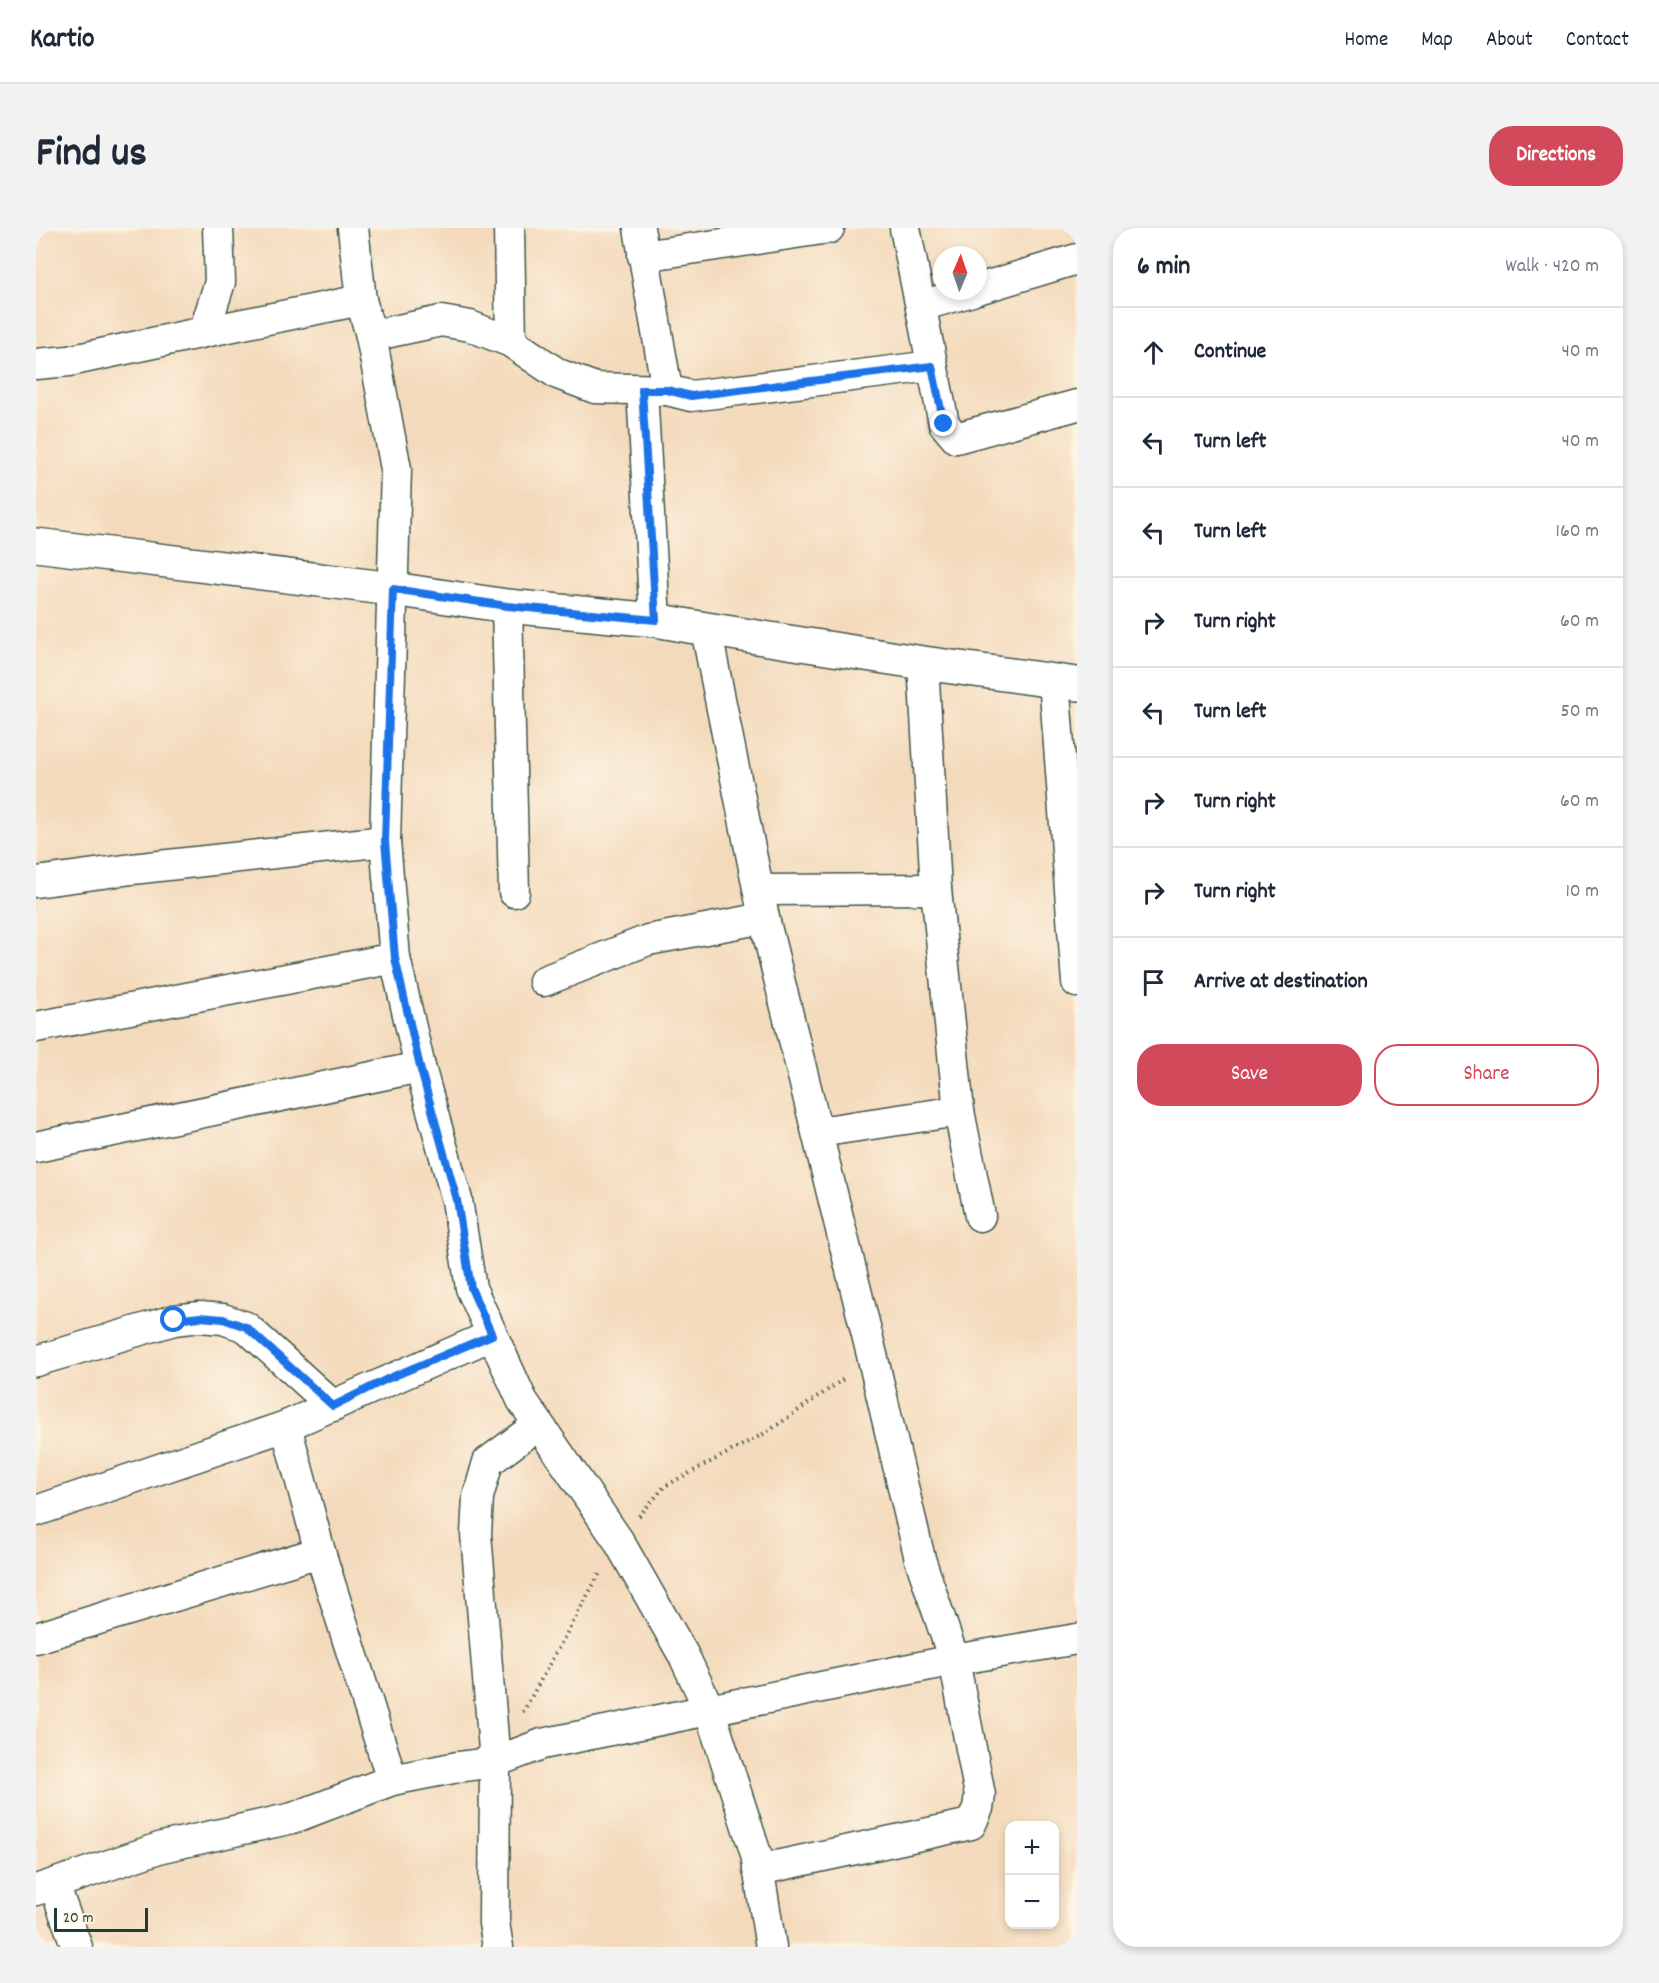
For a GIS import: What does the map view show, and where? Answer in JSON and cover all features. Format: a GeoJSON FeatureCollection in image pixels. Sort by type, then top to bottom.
{"type":"FeatureCollection","features":[{"type":"Feature","properties":{"kind":"street"},"geometry":{"type":"LineString","coordinates":[[204,332],[220,282],[218,228]]}},
{"type":"Feature","properties":{"kind":"street"},"geometry":{"type":"LineString","coordinates":[[353,228],[361,300],[371,336],[396,469],[385,841],[395,958],[420,1067],[457,1200],[471,1288],[522,1400],[618,1540],[684,1656],[709,1708],[756,1854],[771,1947]]}},
{"type":"Feature","properties":{"kind":"street"},"geometry":{"type":"LineString","coordinates":[[509,228],[511,342]]}},
{"type":"Feature","properties":{"kind":"street"},"geometry":{"type":"LineString","coordinates":[[656,620],[655,390],[641,242],[829,228]]}},
{"type":"Feature","properties":{"kind":"street"},"geometry":{"type":"LineString","coordinates":[[905,228],[944,424],[956,438],[1077,405]]}},
{"type":"Feature","properties":{"kind":"street"},"geometry":{"type":"LineString","coordinates":[[987,286],[1077,259]]}},
{"type":"Feature","properties":{"kind":"street"},"geometry":{"type":"LineString","coordinates":[[36,363],[69,361],[361,300]]}},
{"type":"Feature","properties":{"kind":"street"},"geometry":{"type":"LineString","coordinates":[[921,306],[941,300]]}},
{"type":"Feature","properties":{"kind":"street"},"geometry":{"type":"LineString","coordinates":[[371,336],[441,321],[470,326],[511,342],[558,374],[595,388],[655,390],[691,396],[932,366]]}},
{"type":"Feature","properties":{"kind":"street"},"geometry":{"type":"LineString","coordinates":[[36,545],[393,589],[507,606],[656,620],[923,663],[1066,682],[1077,981]]}},
{"type":"Feature","properties":{"kind":"street"},"geometry":{"type":"LineString","coordinates":[[507,606],[514,892]]}},
{"type":"Feature","properties":{"kind":"street"},"geometry":{"type":"LineString","coordinates":[[706,629],[762,904],[920,1559],[954,1660],[980,1795],[978,1808],[971,1824],[759,1870]]}},
{"type":"Feature","properties":{"kind":"street"},"geometry":{"type":"LineString","coordinates":[[923,663],[936,889],[959,1111],[980,1216]]}},
{"type":"Feature","properties":{"kind":"street"},"geometry":{"type":"LineString","coordinates":[[36,882],[385,841]]}},
{"type":"Feature","properties":{"kind":"street"},"geometry":{"type":"LineString","coordinates":[[544,981],[648,940],[762,904],[936,889]]}},
{"type":"Feature","properties":{"kind":"street"},"geometry":{"type":"LineString","coordinates":[[36,1027],[395,958]]}},
{"type":"Feature","properties":{"kind":"street"},"geometry":{"type":"LineString","coordinates":[[36,1147],[420,1067]]}},
{"type":"Feature","properties":{"kind":"street"},"geometry":{"type":"LineString","coordinates":[[818,1132],[959,1111]]}},
{"type":"Feature","properties":{"kind":"street"},"geometry":{"type":"LineString","coordinates":[[36,1361],[174,1320],[200,1317],[223,1319],[246,1327],[333,1406]]}},
{"type":"Feature","properties":{"kind":"street"},"geometry":{"type":"LineString","coordinates":[[36,1511],[286,1426],[387,1379],[492,1335]]}},
{"type":"Feature","properties":{"kind":"street"},"geometry":{"type":"LineString","coordinates":[[498,1947],[494,1923],[495,1762],[476,1534],[478,1497],[488,1462],[538,1425]]}},
{"type":"Feature","properties":{"kind":"street"},"geometry":{"type":"LineString","coordinates":[[286,1426],[320,1552],[392,1780]]}},
{"type":"Feature","properties":{"kind":"street"},"geometry":{"type":"LineString","coordinates":[[36,1638],[320,1552]]}},
{"type":"Feature","properties":{"kind":"street"},"geometry":{"type":"LineString","coordinates":[[77,1947],[45,1887],[162,1847],[293,1818],[392,1780],[495,1762],[542,1744],[709,1708],[954,1660],[1077,1639]]}},
{"type":"Feature","properties":{"kind":"path"},"geometry":{"type":"LineString","coordinates":[[495,1762],[618,1540],[665,1485],[766,1432],[873,1359]]}},
{"type":"Feature","properties":{"kind":"route"},"geometry":{"type":"LineString","coordinates":[[174,1320],[200,1317],[223,1319],[246,1327],[333,1406],[387,1379],[492,1335],[471,1288],[457,1200],[420,1067],[395,958],[385,841],[393,589],[507,606],[656,620],[642,390],[667,390],[691,396],[932,366],[944,424]]}}]}
